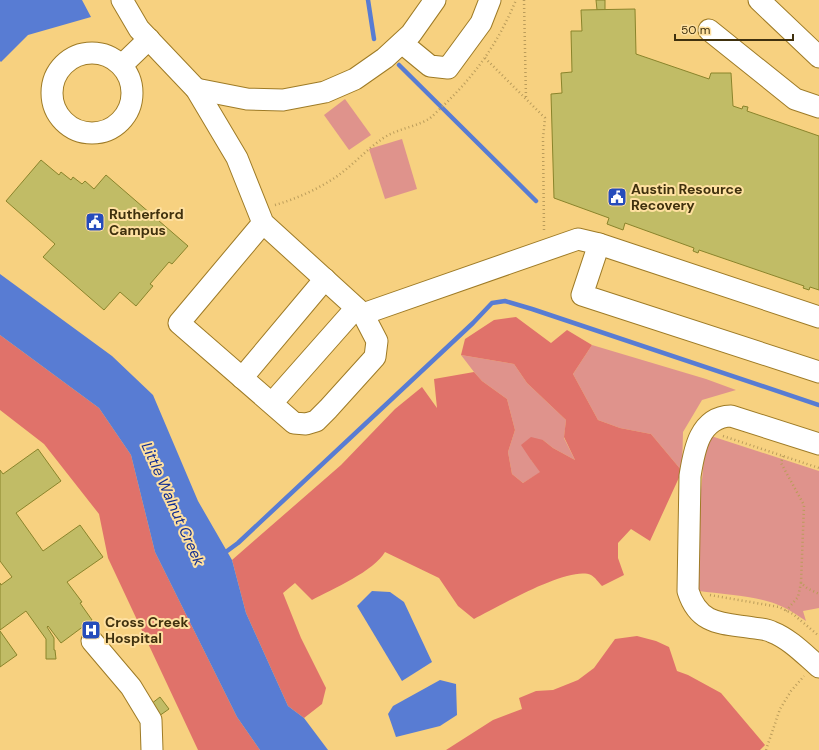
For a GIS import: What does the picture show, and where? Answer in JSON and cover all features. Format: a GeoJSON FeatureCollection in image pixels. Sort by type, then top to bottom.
{"type":"FeatureCollection","features":[{"type":"Feature","properties":{"kind":"lane"},"geometry":{"type":"LineString","coordinates":[[122,0],[139,29],[196,89],[237,158],[266,215],[324,279],[360,311],[377,341],[375,357],[316,421],[306,424],[294,423],[179,323],[266,215]]}},
{"type":"Feature","properties":{"kind":"lane"},"geometry":{"type":"LineString","coordinates":[[196,89],[247,99],[283,100],[325,92],[355,79],[385,58],[412,34],[435,0]]}},
{"type":"Feature","properties":{"kind":"lane"},"geometry":{"type":"LineString","coordinates":[[402,43],[430,66],[448,68],[481,23],[490,0]]}},
{"type":"Feature","properties":{"kind":"lane"},"geometry":{"type":"LineString","coordinates":[[759,0],[819,57]]}},
{"type":"Feature","properties":{"kind":"lane"},"geometry":{"type":"LineString","coordinates":[[709,30],[795,99],[819,107]]}},
{"type":"Feature","properties":{"kind":"lane"},"geometry":{"type":"LineString","coordinates":[[122,65],[149,39]]}},
{"type":"Feature","properties":{"kind":"lane"},"geometry":{"type":"LineString","coordinates":[[272,403],[360,311],[578,239],[599,244],[819,317]]}},
{"type":"Feature","properties":{"kind":"lane"},"geometry":{"type":"LineString","coordinates":[[599,244],[582,295],[819,372]]}},
{"type":"Feature","properties":{"kind":"lane"},"geometry":{"type":"LineString","coordinates":[[242,378],[324,279]]}},
{"type":"Feature","properties":{"kind":"lane"},"geometry":{"type":"LineString","coordinates":[[812,671],[788,641],[771,631],[709,620],[690,600],[688,592],[690,476],[696,450],[704,430],[714,419],[731,416],[819,444]]}},
{"type":"Feature","properties":{"kind":"lane"},"geometry":{"type":"LineString","coordinates":[[92,641],[131,688],[151,720],[152,750]]}},
{"type":"Feature","properties":{"kind":"path"},"geometry":{"type":"LineString","coordinates":[[266,215],[284,203],[336,177],[383,138],[394,132],[428,120],[463,86],[485,58],[505,25],[516,0]]}},
{"type":"Feature","properties":{"kind":"path"},"geometry":{"type":"LineString","coordinates":[[524,0],[526,100]]}},
{"type":"Feature","properties":{"kind":"path"},"geometry":{"type":"LineString","coordinates":[[485,58],[545,118],[543,138],[544,231]]}},
{"type":"Feature","properties":{"kind":"path"},"geometry":{"type":"LineString","coordinates":[[704,430],[819,468]]}},
{"type":"Feature","properties":{"kind":"path"},"geometry":{"type":"LineString","coordinates":[[783,456],[781,463],[804,505],[801,583],[798,597],[786,611]]}},
{"type":"Feature","properties":{"kind":"path"},"geometry":{"type":"LineString","coordinates":[[801,583],[819,594]]}},
{"type":"Feature","properties":{"kind":"path"},"geometry":{"type":"LineString","coordinates":[[688,592],[779,607],[793,614],[819,636]]}},
{"type":"Feature","properties":{"kind":"path"},"geometry":{"type":"LineString","coordinates":[[766,750],[780,709],[791,691],[812,671]]}},
{"type":"Feature","properties":{"kind":"shaded area"},"geometry":{"type":"Polygon","coordinates":[[[345,99],[371,135],[349,150],[324,115],[345,99]]]}},
{"type":"Feature","properties":{"kind":"shaded area"},"geometry":{"type":"Polygon","coordinates":[[[402,139],[417,189],[385,199],[369,149],[402,139]]]}},
{"type":"Feature","properties":{"kind":"shaded area"},"geometry":{"type":"Polygon","coordinates":[[[516,317],[551,343],[567,330],[592,345],[573,374],[598,420],[620,428],[651,434],[682,471],[650,541],[631,529],[618,543],[618,558],[624,575],[602,586],[591,575],[581,574],[567,576],[532,589],[474,619],[458,606],[439,578],[385,552],[380,559],[363,573],[312,600],[295,583],[283,593],[301,638],[326,688],[322,704],[304,718],[288,706],[246,613],[232,560],[341,465],[395,409],[422,387],[437,408],[434,379],[474,372],[482,381],[507,399],[515,430],[508,452],[512,474],[523,483],[540,472],[521,445],[531,437],[543,440],[553,448],[575,460],[564,437],[566,420],[527,383],[514,364],[461,355],[465,339],[494,320],[516,317]]]}},
{"type":"Feature","properties":{"kind":"shaded area"},"geometry":{"type":"Polygon","coordinates":[[[0,335],[99,408],[131,455],[155,552],[237,717],[260,750],[198,750],[108,558],[99,514],[44,444],[0,410],[0,335]]]}},
{"type":"Feature","properties":{"kind":"shaded area"},"geometry":{"type":"Polygon","coordinates":[[[592,345],[706,379],[736,390],[702,400],[683,432],[682,471],[651,434],[620,428],[598,420],[573,374],[592,345]]]}},
{"type":"Feature","properties":{"kind":"shaded area"},"geometry":{"type":"Polygon","coordinates":[[[461,355],[514,364],[527,383],[566,420],[564,438],[575,460],[553,448],[543,440],[531,460],[541,472],[523,483],[512,474],[508,452],[515,430],[507,399],[482,381],[461,355]]]}},
{"type":"Feature","properties":{"kind":"shaded area"},"geometry":{"type":"Polygon","coordinates":[[[711,436],[819,471],[819,608],[803,611],[806,621],[792,612],[768,601],[699,591],[697,586],[701,490],[704,458],[711,436]]]}},
{"type":"Feature","properties":{"kind":"shaded area"},"geometry":{"type":"Polygon","coordinates":[[[637,636],[656,641],[669,647],[677,671],[688,675],[721,693],[765,745],[760,750],[446,750],[493,720],[522,709],[519,698],[536,691],[553,690],[578,680],[594,668],[615,639],[637,636]]]}},
{"type":"Feature","properties":{"kind":"water"},"geometry":{"type":"Polygon","coordinates":[[[0,0],[82,0],[91,17],[28,35],[1,62],[0,0]]]}},
{"type":"Feature","properties":{"kind":"water","name":"Little Walnut Creek"},"geometry":{"type":"Polygon","coordinates":[[[0,274],[112,356],[153,395],[198,501],[232,560],[246,613],[288,706],[304,718],[328,750],[260,750],[237,717],[155,552],[131,455],[99,408],[0,335],[0,274]]]}},
{"type":"Feature","properties":{"kind":"water"},"geometry":{"type":"Polygon","coordinates":[[[372,591],[390,592],[404,602],[432,662],[402,681],[357,606],[372,591]]]}},
{"type":"Feature","properties":{"kind":"water"},"geometry":{"type":"Polygon","coordinates":[[[440,680],[456,684],[457,715],[440,726],[396,737],[388,714],[393,706],[440,680]]]}},
{"type":"Feature","properties":{"kind":"building"},"geometry":{"type":"Polygon","coordinates":[[[596,0],[605,0],[605,10],[597,10],[596,0]]]}},
{"type":"Feature","properties":{"kind":"building"},"geometry":{"type":"Polygon","coordinates":[[[635,9],[636,54],[709,79],[711,73],[731,73],[733,106],[742,109],[743,106],[748,107],[747,111],[819,136],[819,290],[810,287],[809,290],[803,288],[804,286],[699,250],[698,253],[693,251],[694,248],[625,223],[623,230],[607,224],[609,218],[554,198],[551,94],[562,93],[561,73],[572,72],[571,31],[582,31],[581,10],[635,9]]]}},
{"type":"Feature","properties":{"kind":"building","name":"Rutherford Campus"},"geometry":{"type":"Polygon","coordinates":[[[41,160],[59,175],[61,172],[71,180],[73,177],[82,184],[85,181],[94,189],[106,175],[188,246],[172,264],[169,262],[150,284],[153,286],[136,306],[120,292],[104,310],[43,257],[55,244],[6,201],[41,160]]]}},
{"type":"Feature","properties":{"kind":"building"},"geometry":{"type":"Polygon","coordinates":[[[38,449],[61,481],[16,513],[43,551],[80,525],[103,557],[67,582],[82,602],[80,603],[92,620],[61,643],[48,626],[47,627],[54,638],[56,659],[46,659],[46,639],[26,611],[0,630],[0,583],[1,585],[12,577],[0,561],[0,470],[3,474],[38,449]]]}},
{"type":"Feature","properties":{"kind":"building"},"geometry":{"type":"Polygon","coordinates":[[[0,631],[17,655],[0,667],[0,631]]]}},
{"type":"Feature","properties":{"kind":"building"},"geometry":{"type":"Polygon","coordinates":[[[160,697],[169,709],[159,716],[151,704],[160,697]]]}},
{"type":"Feature","properties":{"kind":"waterway"},"geometry":{"type":"LineString","coordinates":[[368,0],[374,39]]}},
{"type":"Feature","properties":{"kind":"waterway"},"geometry":{"type":"LineString","coordinates":[[399,65],[536,201]]}},
{"type":"Feature","properties":{"kind":"waterway"},"geometry":{"type":"LineString","coordinates":[[223,554],[238,543],[473,323],[492,303],[505,301],[532,309],[819,405]]}},
{"type":"Feature","properties":{"kind":"place","name":"Austin Resource Recovery"},"geometry":{"type":"Point","coordinates":[617,197]}},
{"type":"Feature","properties":{"kind":"place","name":"Rutherford Campus"},"geometry":{"type":"Point","coordinates":[95,222]}},
{"type":"Feature","properties":{"kind":"place","name":"Cross Creek Hospital"},"geometry":{"type":"Point","coordinates":[91,630]}}]}
